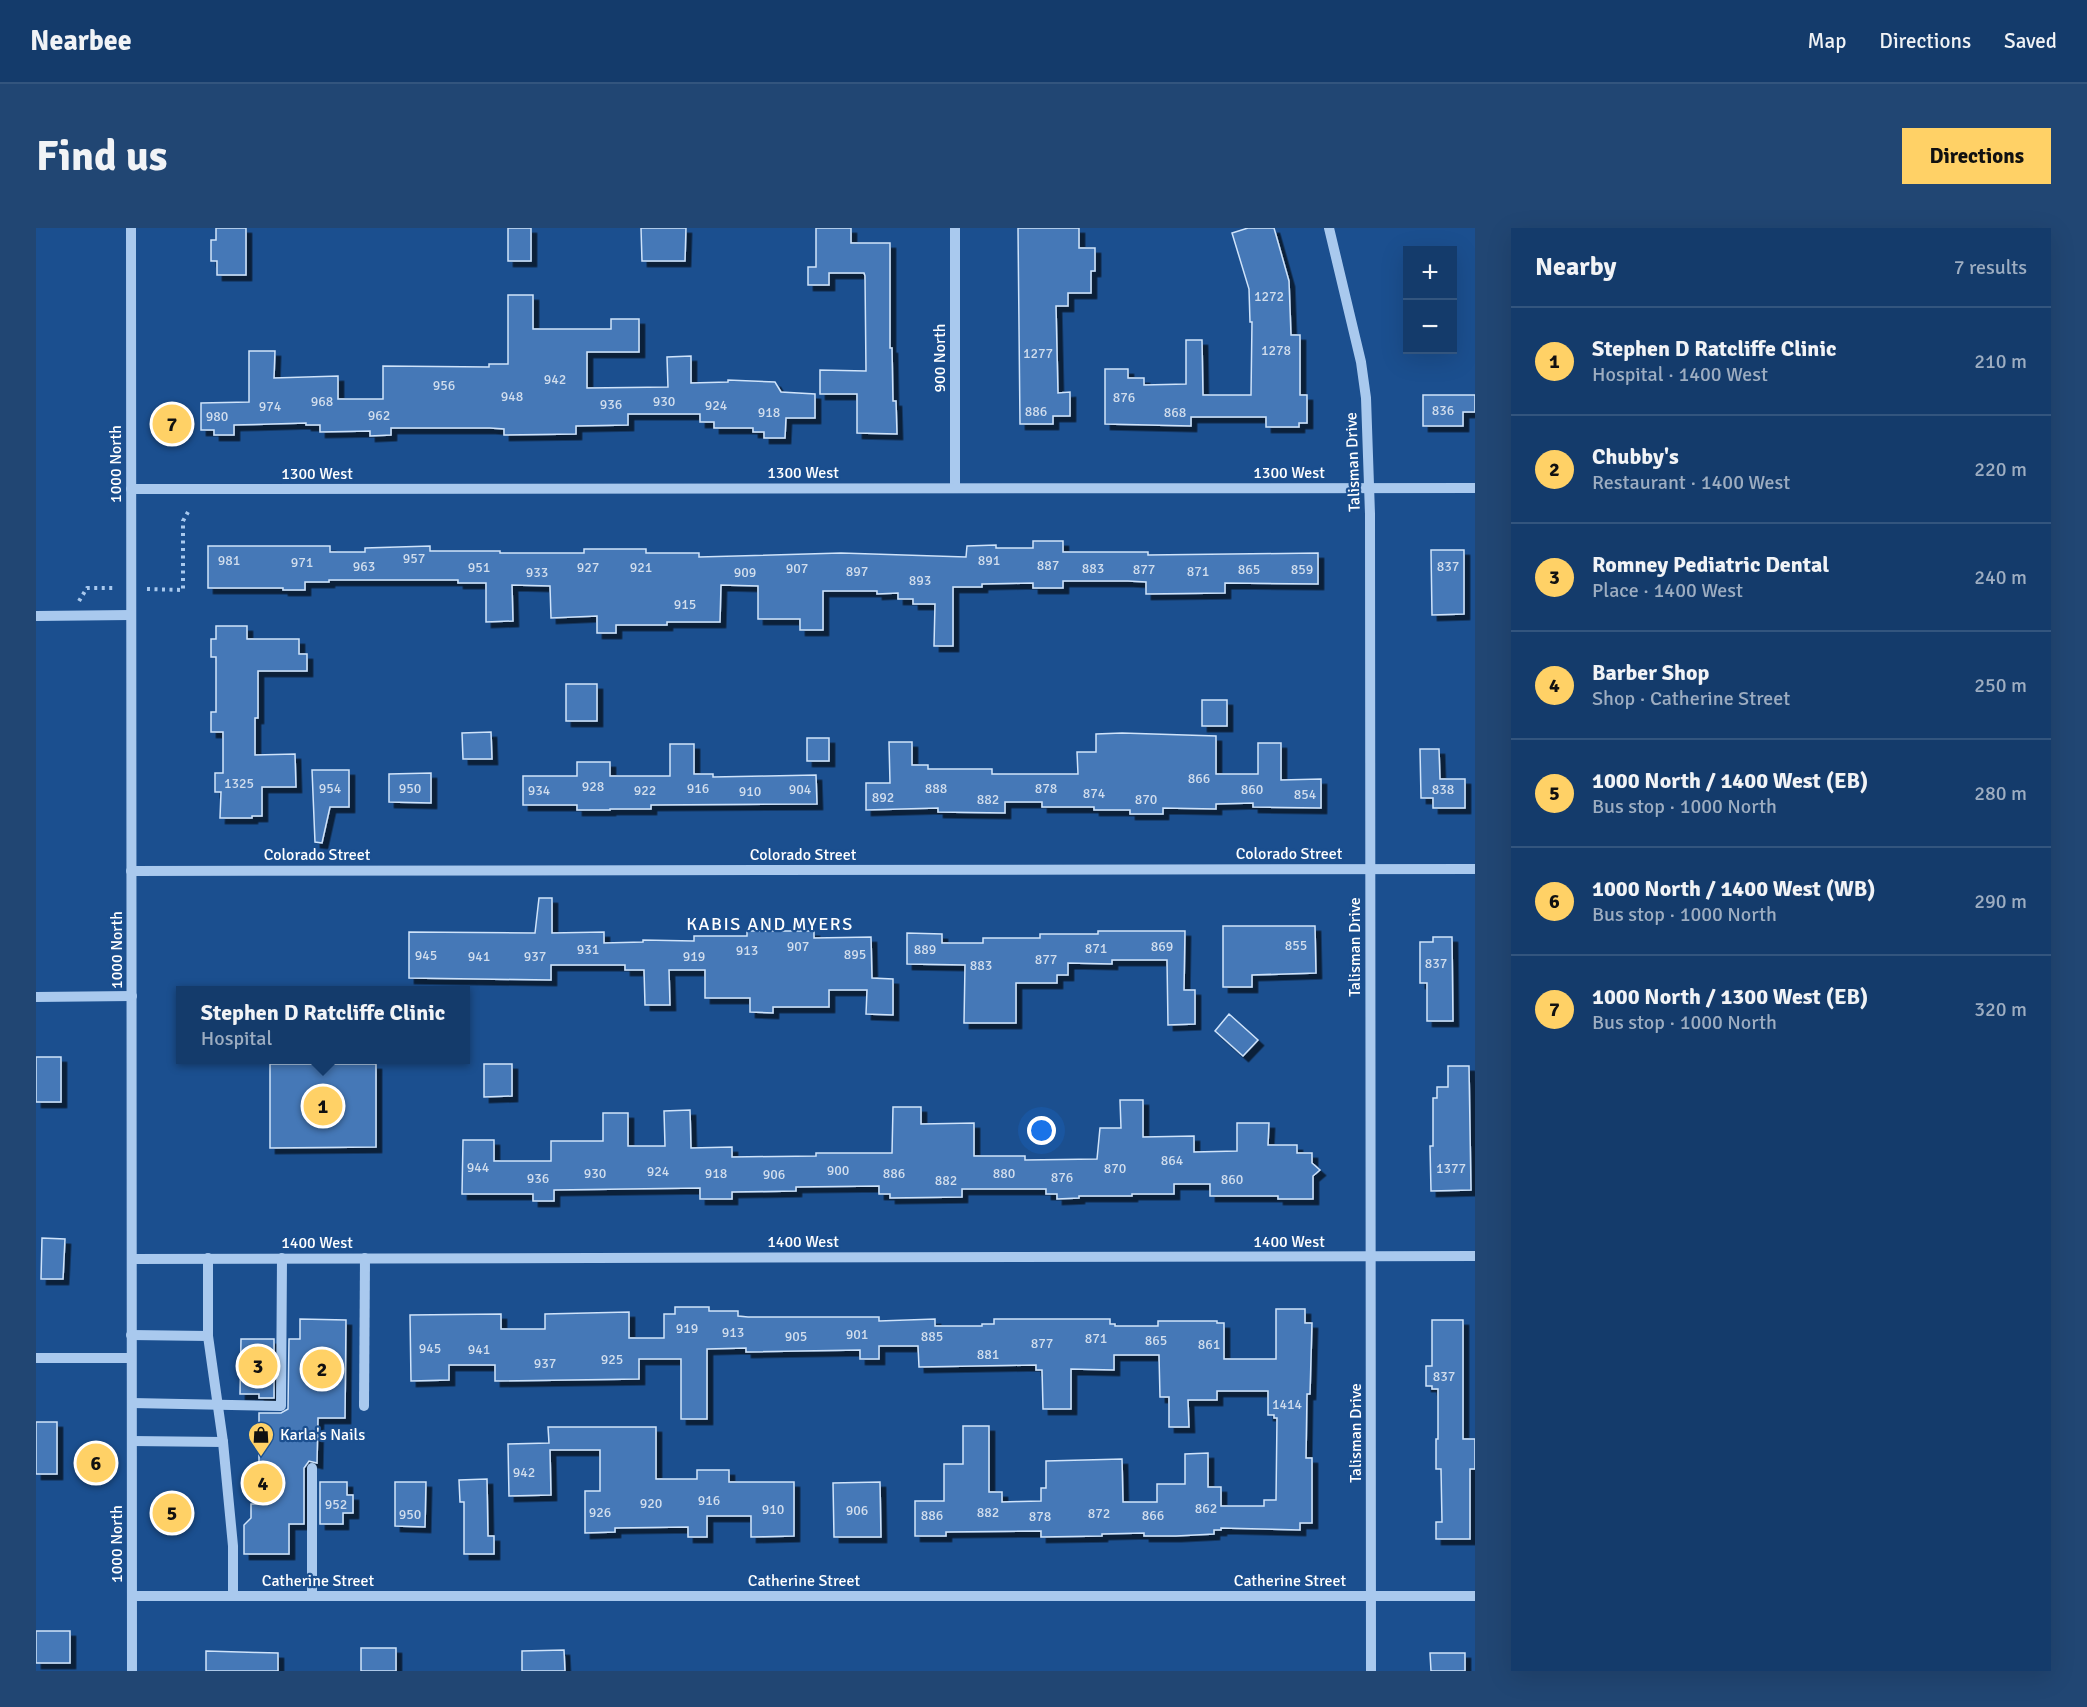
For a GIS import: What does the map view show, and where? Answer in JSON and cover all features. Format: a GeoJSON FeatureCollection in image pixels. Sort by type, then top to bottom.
{"type":"FeatureCollection","features":[{"type":"Feature","properties":{"kind":"street","name":"1000 North"},"geometry":{"type":"LineString","coordinates":[[131,228],[132,1671]]}},
{"type":"Feature","properties":{"kind":"street","name":"900 North"},"geometry":{"type":"LineString","coordinates":[[955,228],[955,488]]}},
{"type":"Feature","properties":{"kind":"street","name":"Talisman Drive"},"geometry":{"type":"LineString","coordinates":[[1329,228],[1361,362],[1366,398],[1370,514],[1371,1671]]}},
{"type":"Feature","properties":{"kind":"street","name":"1300 West"},"geometry":{"type":"LineString","coordinates":[[131,489],[1475,488]]}},
{"type":"Feature","properties":{"kind":"street"},"geometry":{"type":"LineString","coordinates":[[36,616],[131,615]]}},
{"type":"Feature","properties":{"kind":"street","name":"Colorado Street"},"geometry":{"type":"LineString","coordinates":[[131,871],[1475,869]]}},
{"type":"Feature","properties":{"kind":"street"},"geometry":{"type":"LineString","coordinates":[[36,997],[132,996]]}},
{"type":"Feature","properties":{"kind":"street","name":"1400 West"},"geometry":{"type":"LineString","coordinates":[[132,1258],[1475,1256]]}},
{"type":"Feature","properties":{"kind":"street"},"geometry":{"type":"LineString","coordinates":[[208,1258],[208,1336],[223,1442],[233,1546],[232,1596]]}},
{"type":"Feature","properties":{"kind":"street"},"geometry":{"type":"LineString","coordinates":[[132,1403],[281,1406],[282,1258]]}},
{"type":"Feature","properties":{"kind":"street"},"geometry":{"type":"LineString","coordinates":[[364,1406],[365,1258]]}},
{"type":"Feature","properties":{"kind":"street"},"geometry":{"type":"LineString","coordinates":[[131,1335],[208,1336]]}},
{"type":"Feature","properties":{"kind":"street"},"geometry":{"type":"LineString","coordinates":[[36,1358],[131,1358]]}},
{"type":"Feature","properties":{"kind":"street"},"geometry":{"type":"LineString","coordinates":[[132,1442],[223,1442]]}},
{"type":"Feature","properties":{"kind":"street"},"geometry":{"type":"LineString","coordinates":[[312,1468],[312,1596]]}},
{"type":"Feature","properties":{"kind":"street","name":"Catherine Street"},"geometry":{"type":"LineString","coordinates":[[132,1596],[1475,1596]]}},
{"type":"Feature","properties":{"kind":"path"},"geometry":{"type":"LineString","coordinates":[[139,589],[183,590],[183,521],[188,512]]}},
{"type":"Feature","properties":{"kind":"path"},"geometry":{"type":"LineString","coordinates":[[87,588],[104,588]]}},
{"type":"Feature","properties":{"kind":"building"},"geometry":{"type":"Polygon","coordinates":[[[216,228],[246,228],[246,275],[217,275],[217,261],[211,261],[211,240],[216,240],[216,228]]]}},
{"type":"Feature","properties":{"kind":"building"},"geometry":{"type":"Polygon","coordinates":[[[508,228],[531,228],[531,261],[508,261],[508,228]]]}},
{"type":"Feature","properties":{"kind":"building"},"geometry":{"type":"Polygon","coordinates":[[[641,228],[686,228],[685,261],[642,261],[641,228]]]}},
{"type":"Feature","properties":{"kind":"building"},"geometry":{"type":"Polygon","coordinates":[[[816,228],[851,228],[851,243],[890,243],[890,348],[892,348],[893,401],[896,401],[897,434],[857,433],[857,394],[820,394],[820,370],[866,371],[865,276],[864,273],[829,273],[829,285],[808,285],[808,267],[816,267],[816,228]]]}},
{"type":"Feature","properties":{"kind":"building"},"geometry":{"type":"Polygon","coordinates":[[[1018,228],[1079,228],[1079,248],[1095,248],[1095,271],[1091,271],[1091,293],[1068,293],[1068,306],[1056,306],[1058,393],[1070,392],[1070,416],[1053,416],[1053,424],[1020,424],[1018,228]]]}},
{"type":"Feature","properties":{"kind":"building"},"geometry":{"type":"Polygon","coordinates":[[[1248,228],[1274,228],[1289,281],[1291,335],[1300,335],[1300,395],[1307,395],[1307,423],[1299,423],[1299,427],[1266,427],[1266,417],[1191,417],[1191,426],[1105,424],[1105,369],[1128,369],[1128,378],[1144,378],[1144,385],[1186,384],[1186,340],[1202,340],[1203,395],[1251,395],[1252,322],[1250,322],[1249,289],[1232,233],[1248,228]]]}},
{"type":"Feature","properties":{"kind":"building"},"geometry":{"type":"Polygon","coordinates":[[[508,295],[533,295],[533,329],[611,329],[611,319],[639,319],[639,352],[587,352],[587,388],[668,387],[667,357],[691,356],[691,383],[728,382],[728,380],[775,382],[781,392],[815,394],[815,418],[786,418],[785,438],[764,438],[764,432],[753,432],[753,428],[714,428],[714,422],[700,422],[700,414],[628,414],[628,425],[576,426],[576,434],[504,435],[504,429],[490,428],[391,428],[391,435],[370,436],[370,431],[320,432],[320,425],[306,425],[306,423],[234,425],[234,435],[214,435],[214,430],[201,430],[201,403],[249,402],[249,351],[275,351],[274,378],[338,376],[338,399],[383,399],[383,366],[489,367],[489,364],[508,364],[508,295]]]}},
{"type":"Feature","properties":{"kind":"building"},"geometry":{"type":"Polygon","coordinates":[[[1423,395],[1475,395],[1475,412],[1463,412],[1463,426],[1423,426],[1423,395]]]}},
{"type":"Feature","properties":{"kind":"building"},"geometry":{"type":"Polygon","coordinates":[[[1033,541],[1063,541],[1063,552],[1148,552],[1148,555],[1318,553],[1318,584],[1225,583],[1225,593],[1146,594],[1146,582],[1128,581],[1063,581],[1063,588],[1033,588],[1033,583],[953,587],[953,646],[934,646],[935,604],[913,604],[913,599],[898,599],[898,593],[877,594],[877,591],[823,591],[823,630],[800,630],[800,619],[758,619],[758,586],[721,585],[720,622],[616,625],[616,633],[597,633],[597,616],[551,618],[550,586],[512,585],[513,621],[486,622],[486,583],[458,583],[458,580],[329,580],[329,582],[305,582],[305,590],[208,588],[208,546],[330,546],[330,552],[365,552],[365,548],[430,546],[430,551],[500,551],[500,553],[584,553],[584,549],[646,549],[646,553],[699,553],[699,557],[841,553],[966,557],[967,546],[996,545],[996,548],[1033,548],[1033,541]]]}},
{"type":"Feature","properties":{"kind":"building"},"geometry":{"type":"Polygon","coordinates":[[[1431,550],[1464,550],[1464,614],[1432,615],[1431,550]]]}},
{"type":"Feature","properties":{"kind":"building"},"geometry":{"type":"Polygon","coordinates":[[[216,626],[247,626],[247,639],[299,639],[299,654],[307,654],[307,671],[258,671],[255,755],[295,754],[296,787],[262,787],[262,816],[220,818],[221,792],[215,792],[215,773],[223,773],[223,732],[211,732],[211,712],[216,712],[216,657],[211,657],[211,639],[216,639],[216,626]]]}},
{"type":"Feature","properties":{"kind":"building"},"geometry":{"type":"Polygon","coordinates":[[[566,684],[597,684],[597,721],[566,721],[566,684]]]}},
{"type":"Feature","properties":{"kind":"building"},"geometry":{"type":"Polygon","coordinates":[[[1202,700],[1227,700],[1227,726],[1202,726],[1202,700]]]}},
{"type":"Feature","properties":{"kind":"building"},"geometry":{"type":"Polygon","coordinates":[[[491,732],[492,759],[463,759],[462,733],[491,732]]]}},
{"type":"Feature","properties":{"kind":"building"},"geometry":{"type":"Polygon","coordinates":[[[1096,734],[1216,736],[1216,774],[1258,774],[1258,743],[1281,743],[1281,780],[1321,779],[1321,808],[1253,807],[1253,803],[1216,804],[1216,809],[1163,808],[1163,814],[1130,814],[1130,810],[1042,807],[1042,802],[1005,802],[1005,813],[938,812],[938,808],[866,810],[866,783],[890,783],[889,742],[912,742],[912,765],[928,765],[928,769],[992,769],[992,774],[1078,774],[1077,752],[1096,752],[1096,734]]]}},
{"type":"Feature","properties":{"kind":"building"},"geometry":{"type":"Polygon","coordinates":[[[807,738],[829,738],[829,761],[807,761],[807,738]]]}},
{"type":"Feature","properties":{"kind":"building"},"geometry":{"type":"Polygon","coordinates":[[[670,744],[694,744],[694,774],[713,774],[713,777],[816,775],[817,804],[651,805],[651,809],[610,810],[577,810],[577,805],[523,805],[523,776],[577,776],[577,762],[610,762],[610,776],[670,776],[670,744]]]}},
{"type":"Feature","properties":{"kind":"building"},"geometry":{"type":"Polygon","coordinates":[[[1420,749],[1439,749],[1440,779],[1465,779],[1465,808],[1433,808],[1433,798],[1421,798],[1420,749]]]}},
{"type":"Feature","properties":{"kind":"building"},"geometry":{"type":"Polygon","coordinates":[[[312,770],[349,770],[349,807],[330,807],[322,843],[315,842],[312,770]]]}},
{"type":"Feature","properties":{"kind":"building"},"geometry":{"type":"Polygon","coordinates":[[[431,773],[431,803],[389,802],[389,774],[431,773]]]}},
{"type":"Feature","properties":{"kind":"building"},"geometry":{"type":"Polygon","coordinates":[[[539,898],[552,898],[552,933],[604,932],[604,943],[643,942],[643,940],[694,941],[694,936],[747,936],[747,931],[814,931],[814,938],[871,937],[872,978],[893,979],[893,1015],[866,1014],[867,990],[829,990],[829,1007],[773,1007],[773,1013],[750,1012],[750,998],[705,998],[705,970],[669,970],[670,1005],[645,1005],[644,970],[625,970],[625,965],[551,965],[551,980],[409,978],[409,932],[535,933],[539,898]]]}},
{"type":"Feature","properties":{"kind":"building"},"geometry":{"type":"Polygon","coordinates":[[[1223,926],[1315,926],[1316,973],[1252,975],[1252,987],[1223,987],[1223,926]]]}},
{"type":"Feature","properties":{"kind":"building"},"geometry":{"type":"Polygon","coordinates":[[[1098,931],[1185,931],[1184,990],[1195,990],[1195,1024],[1168,1025],[1167,960],[1112,960],[1112,964],[1068,963],[1068,975],[1057,975],[1057,983],[1016,983],[1016,1023],[964,1023],[965,965],[907,964],[907,933],[942,934],[942,943],[983,943],[983,938],[1040,938],[1040,934],[1098,934],[1098,931]]]}},
{"type":"Feature","properties":{"kind":"building"},"geometry":{"type":"Polygon","coordinates":[[[1433,937],[1452,937],[1453,1021],[1427,1021],[1427,983],[1420,983],[1420,942],[1433,942],[1433,937]]]}},
{"type":"Feature","properties":{"kind":"building"},"geometry":{"type":"Polygon","coordinates":[[[1229,1014],[1258,1040],[1243,1056],[1215,1031],[1229,1014]]]}},
{"type":"Feature","properties":{"kind":"building"},"geometry":{"type":"Polygon","coordinates":[[[36,1057],[61,1057],[61,1102],[36,1102],[36,1057]]]}},
{"type":"Feature","properties":{"kind":"building"},"geometry":{"type":"Polygon","coordinates":[[[270,1064],[376,1064],[376,1147],[270,1148],[270,1064]]]}},
{"type":"Feature","properties":{"kind":"building"},"geometry":{"type":"Polygon","coordinates":[[[484,1064],[512,1064],[512,1096],[484,1097],[484,1064]]]}},
{"type":"Feature","properties":{"kind":"building"},"geometry":{"type":"Polygon","coordinates":[[[1448,1066],[1469,1066],[1471,1190],[1431,1191],[1430,1146],[1433,1146],[1433,1098],[1437,1098],[1437,1087],[1448,1087],[1448,1066]]]}},
{"type":"Feature","properties":{"kind":"building"},"geometry":{"type":"Polygon","coordinates":[[[1120,1100],[1143,1100],[1143,1137],[1194,1136],[1194,1152],[1237,1151],[1237,1123],[1269,1123],[1268,1145],[1297,1145],[1297,1153],[1312,1153],[1312,1163],[1320,1170],[1313,1176],[1313,1199],[1278,1199],[1278,1196],[1210,1196],[1210,1184],[1174,1184],[1174,1194],[1079,1196],[1079,1198],[1057,1199],[1057,1194],[1046,1194],[1046,1189],[962,1189],[962,1197],[890,1198],[890,1194],[879,1194],[879,1186],[796,1187],[796,1191],[732,1192],[732,1199],[700,1199],[700,1188],[554,1190],[554,1201],[533,1201],[533,1194],[462,1194],[463,1140],[494,1140],[494,1161],[551,1161],[551,1141],[603,1141],[603,1113],[628,1113],[628,1146],[665,1146],[664,1111],[690,1110],[691,1148],[732,1147],[732,1157],[816,1156],[816,1153],[892,1153],[893,1107],[921,1107],[921,1124],[974,1123],[974,1156],[1025,1156],[1025,1160],[1097,1159],[1100,1128],[1121,1128],[1120,1100]]]}},
{"type":"Feature","properties":{"kind":"building"},"geometry":{"type":"Polygon","coordinates":[[[42,1238],[65,1239],[63,1279],[41,1279],[42,1238]]]}},
{"type":"Feature","properties":{"kind":"building"},"geometry":{"type":"Polygon","coordinates":[[[675,1307],[709,1307],[709,1311],[738,1311],[738,1316],[748,1317],[879,1317],[879,1321],[935,1319],[935,1326],[982,1326],[982,1324],[994,1324],[994,1319],[1110,1319],[1110,1324],[1115,1324],[1115,1326],[1158,1326],[1158,1321],[1217,1321],[1217,1323],[1224,1323],[1224,1359],[1276,1359],[1276,1309],[1305,1309],[1305,1323],[1312,1323],[1310,1394],[1307,1394],[1306,1458],[1312,1458],[1312,1523],[1300,1523],[1300,1530],[1221,1528],[1221,1530],[1214,1530],[1214,1534],[1176,1536],[1144,1536],[1144,1533],[1041,1537],[1041,1531],[946,1532],[946,1536],[915,1536],[915,1501],[944,1501],[944,1464],[963,1464],[963,1426],[989,1426],[989,1492],[1002,1492],[1002,1502],[1041,1501],[1041,1488],[1046,1488],[1046,1461],[1122,1459],[1123,1502],[1157,1502],[1157,1484],[1185,1484],[1185,1454],[1208,1453],[1208,1487],[1221,1487],[1221,1506],[1264,1506],[1264,1500],[1276,1500],[1277,1418],[1274,1418],[1274,1415],[1268,1415],[1268,1391],[1217,1391],[1217,1400],[1188,1400],[1189,1427],[1169,1427],[1169,1397],[1160,1397],[1159,1355],[1114,1355],[1114,1370],[1071,1369],[1071,1409],[1043,1409],[1042,1370],[1036,1370],[1036,1365],[919,1367],[918,1346],[879,1346],[879,1359],[860,1359],[860,1350],[746,1352],[746,1348],[707,1349],[707,1419],[681,1419],[681,1359],[639,1359],[639,1379],[495,1381],[495,1365],[449,1365],[449,1380],[411,1381],[410,1315],[501,1314],[501,1329],[545,1329],[545,1314],[629,1312],[629,1338],[664,1338],[664,1314],[675,1314],[675,1307]]]}},
{"type":"Feature","properties":{"kind":"building"},"geometry":{"type":"Polygon","coordinates":[[[300,1319],[346,1320],[345,1418],[318,1418],[317,1463],[309,1461],[304,1468],[304,1524],[289,1524],[289,1554],[244,1554],[244,1525],[251,1518],[251,1504],[259,1504],[259,1413],[281,1413],[288,1409],[289,1339],[300,1339],[300,1319]]]}},
{"type":"Feature","properties":{"kind":"building"},"geometry":{"type":"Polygon","coordinates":[[[1432,1320],[1463,1320],[1463,1439],[1475,1439],[1475,1469],[1470,1469],[1470,1539],[1436,1539],[1436,1522],[1442,1522],[1441,1469],[1436,1469],[1438,1389],[1426,1386],[1426,1366],[1432,1366],[1432,1320]]]}},
{"type":"Feature","properties":{"kind":"building"},"geometry":{"type":"Polygon","coordinates":[[[241,1339],[274,1339],[274,1398],[259,1398],[259,1394],[240,1394],[241,1339]]]}},
{"type":"Feature","properties":{"kind":"building"},"geometry":{"type":"Polygon","coordinates":[[[36,1422],[57,1422],[57,1474],[36,1474],[36,1422]]]}},
{"type":"Feature","properties":{"kind":"building"},"geometry":{"type":"Polygon","coordinates":[[[548,1427],[656,1427],[656,1479],[697,1479],[697,1470],[729,1470],[729,1482],[794,1482],[794,1536],[751,1537],[751,1516],[707,1516],[707,1537],[688,1537],[688,1527],[615,1528],[615,1532],[585,1533],[585,1491],[600,1491],[600,1450],[550,1450],[551,1495],[509,1496],[508,1444],[549,1443],[548,1427]]]}},
{"type":"Feature","properties":{"kind":"building"},"geometry":{"type":"Polygon","coordinates":[[[487,1479],[488,1536],[494,1536],[494,1554],[464,1554],[464,1502],[460,1502],[459,1480],[487,1479]]]}},
{"type":"Feature","properties":{"kind":"building"},"geometry":{"type":"Polygon","coordinates":[[[320,1482],[347,1482],[347,1495],[353,1495],[353,1513],[343,1513],[343,1524],[320,1524],[320,1482]]]}},
{"type":"Feature","properties":{"kind":"building"},"geometry":{"type":"Polygon","coordinates":[[[395,1482],[426,1482],[425,1527],[395,1526],[395,1482]]]}},
{"type":"Feature","properties":{"kind":"building"},"geometry":{"type":"Polygon","coordinates":[[[880,1482],[881,1537],[834,1537],[833,1483],[880,1482]]]}},
{"type":"Feature","properties":{"kind":"building"},"geometry":{"type":"Polygon","coordinates":[[[36,1631],[70,1631],[70,1663],[36,1663],[36,1631]]]}},
{"type":"Feature","properties":{"kind":"building"},"geometry":{"type":"Polygon","coordinates":[[[361,1648],[396,1648],[396,1671],[361,1671],[361,1648]]]}},
{"type":"Feature","properties":{"kind":"building"},"geometry":{"type":"Polygon","coordinates":[[[564,1650],[565,1671],[522,1671],[522,1651],[564,1650]]]}},
{"type":"Feature","properties":{"kind":"building"},"geometry":{"type":"Polygon","coordinates":[[[206,1651],[278,1653],[278,1671],[206,1671],[206,1651]]]}},
{"type":"Feature","properties":{"kind":"building"},"geometry":{"type":"Polygon","coordinates":[[[1430,1653],[1465,1653],[1465,1671],[1431,1671],[1430,1653]]]}},
{"type":"Feature","properties":{"kind":"place","name":"1000 North / 1300 West (EB)"},"geometry":{"type":"Point","coordinates":[172,424]}},
{"type":"Feature","properties":{"kind":"place","name":"Stephen D Ratcliffe Clinic"},"geometry":{"type":"Point","coordinates":[323,1106]}},
{"type":"Feature","properties":{"kind":"place","name":"Romney Pediatric Dental"},"geometry":{"type":"Point","coordinates":[258,1366]}},
{"type":"Feature","properties":{"kind":"place","name":"Chubby's"},"geometry":{"type":"Point","coordinates":[322,1369]}},
{"type":"Feature","properties":{"kind":"place","name":"Karla's Nails"},"geometry":{"type":"Point","coordinates":[261,1458]}},
{"type":"Feature","properties":{"kind":"place","name":"1000 North / 1400 West (WB)"},"geometry":{"type":"Point","coordinates":[96,1463]}},
{"type":"Feature","properties":{"kind":"place","name":"Barber Shop"},"geometry":{"type":"Point","coordinates":[263,1483]}},
{"type":"Feature","properties":{"kind":"place","name":"1000 North / 1400 West (EB)"},"geometry":{"type":"Point","coordinates":[172,1513]}},
{"type":"Feature","properties":{"kind":"district","name":"KABIS AND MYERS"},"geometry":{"type":"Point","coordinates":[770,924]}}]}
